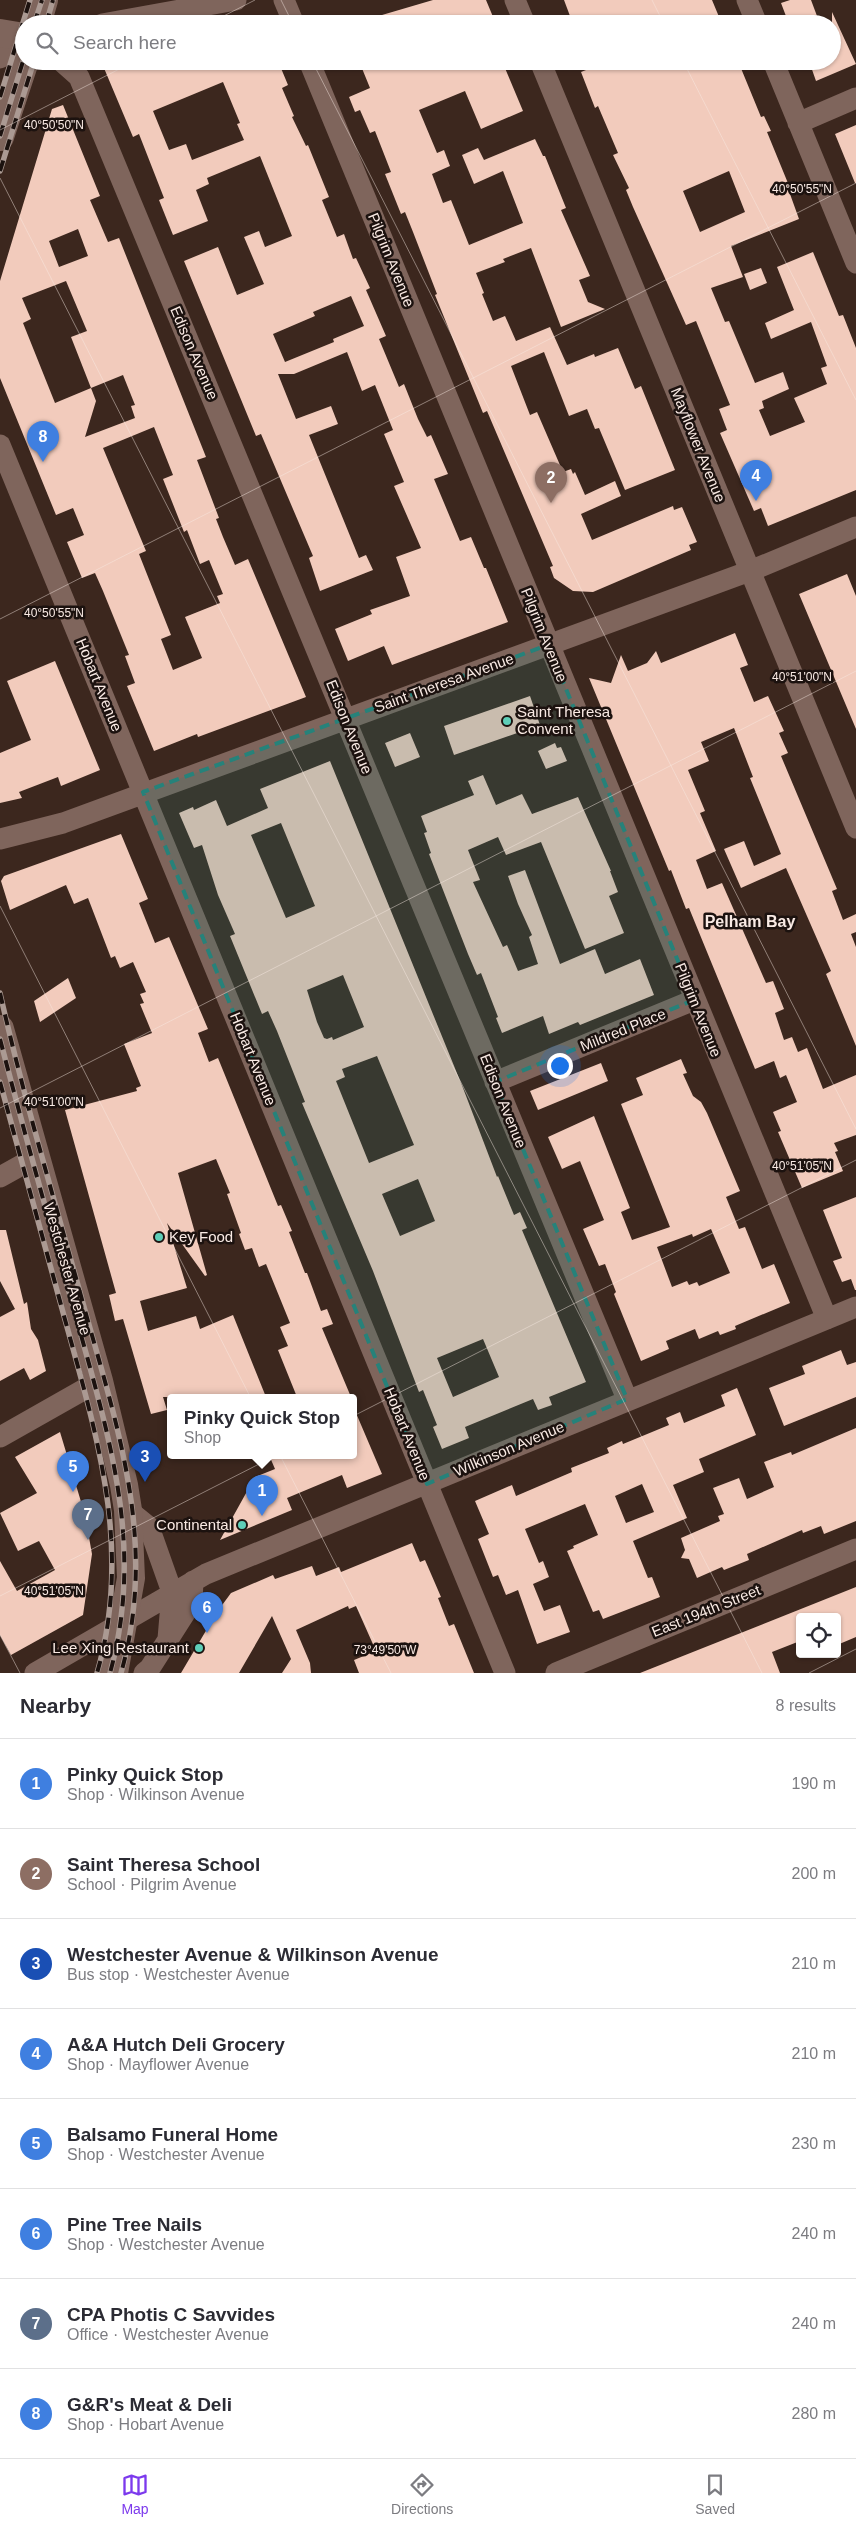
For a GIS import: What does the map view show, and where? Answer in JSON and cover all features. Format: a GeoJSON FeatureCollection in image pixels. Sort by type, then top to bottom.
{"type":"FeatureCollection","features":[{"type":"Feature","properties":{"kind":"main road"},"geometry":{"type":"LineString","coordinates":[[40,15],[44,0]]}},
{"type":"Feature","properties":{"kind":"main road"},"geometry":{"type":"LineString","coordinates":[[0,33],[15,36]]}},
{"type":"Feature","properties":{"kind":"main road"},"geometry":{"type":"LineString","coordinates":[[0,137],[23,70]]}},
{"type":"Feature","properties":{"kind":"main road","name":"Westchester Avenue"},"geometry":{"type":"LineString","coordinates":[[0,1029],[99,1381],[128,1510],[131,1578],[114,1673]]}},
{"type":"Feature","properties":{"kind":"street"},"geometry":{"type":"LineString","coordinates":[[152,15],[236,0]]}},
{"type":"Feature","properties":{"kind":"street"},"geometry":{"type":"LineString","coordinates":[[284,0],[290,15]]}},
{"type":"Feature","properties":{"kind":"street"},"geometry":{"type":"LineString","coordinates":[[515,0],[521,15]]}},
{"type":"Feature","properties":{"kind":"street"},"geometry":{"type":"LineString","coordinates":[[747,0],[753,15]]}},
{"type":"Feature","properties":{"kind":"street"},"geometry":{"type":"LineString","coordinates":[[0,58],[15,49]]}},
{"type":"Feature","properties":{"kind":"street","name":"Edison Avenue"},"geometry":{"type":"LineString","coordinates":[[71,70],[79,76],[627,1400]]}},
{"type":"Feature","properties":{"kind":"street","name":"Pilgrim Avenue"},"geometry":{"type":"LineString","coordinates":[[314,70],[548,645],[827,1319]]}},
{"type":"Feature","properties":{"kind":"street","name":"Mayflower Avenue"},"geometry":{"type":"LineString","coordinates":[[544,70],[856,828]]}},
{"type":"Feature","properties":{"kind":"street"},"geometry":{"type":"LineString","coordinates":[[777,70],[856,263]]}},
{"type":"Feature","properties":{"kind":"street"},"geometry":{"type":"LineString","coordinates":[[798,122],[856,98]]}},
{"type":"Feature","properties":{"kind":"street","name":"Hobart Avenue"},"geometry":{"type":"LineString","coordinates":[[0,445],[5,470],[143,792],[505,1673]]}},
{"type":"Feature","properties":{"kind":"street","name":"Saint Theresa Avenue"},"geometry":{"type":"LineString","coordinates":[[0,839],[62,823],[750,571],[856,527]]}},
{"type":"Feature","properties":{"kind":"street","name":"Mildred Place"},"geometry":{"type":"LineString","coordinates":[[495,1082],[694,1000]]}},
{"type":"Feature","properties":{"kind":"street"},"geometry":{"type":"LineString","coordinates":[[0,1178],[36,1157]]}},
{"type":"Feature","properties":{"kind":"street","name":"Wilkinson Avenue"},"geometry":{"type":"LineString","coordinates":[[36,1673],[193,1581],[627,1400],[856,1307]]}},
{"type":"Feature","properties":{"kind":"street"},"geometry":{"type":"LineString","coordinates":[[0,1437],[99,1381]]}},
{"type":"Feature","properties":{"kind":"street"},"geometry":{"type":"LineString","coordinates":[[128,1510],[149,1527],[172,1592],[168,1640]]}},
{"type":"Feature","properties":{"kind":"street","name":"East 194th Street"},"geometry":{"type":"LineString","coordinates":[[556,1673],[856,1549]]}},
{"type":"Feature","properties":{"kind":"street"},"geometry":{"type":"LineString","coordinates":[[144,1673],[192,1602],[193,1581]]}},
{"type":"Feature","properties":{"kind":"highlighted area"},"geometry":{"type":"Polygon","coordinates":[[[548,645],[694,1000],[495,1082],[627,1399],[427,1484],[143,792],[548,645]]]}},
{"type":"Feature","properties":{"kind":"building"},"geometry":{"type":"Polygon","coordinates":[[[433,0],[486,0],[492,15],[382,15],[433,0]]]}},
{"type":"Feature","properties":{"kind":"building"},"geometry":{"type":"Polygon","coordinates":[[[564,0],[712,0],[718,15],[570,15],[564,0]]]}},
{"type":"Feature","properties":{"kind":"building"},"geometry":{"type":"Polygon","coordinates":[[[790,0],[811,0],[817,15],[786,15],[781,3],[790,0]]]}},
{"type":"Feature","properties":{"kind":"building"},"geometry":{"type":"Polygon","coordinates":[[[841,32],[856,64],[816,81],[812,70],[841,70],[841,32]]]}},
{"type":"Feature","properties":{"kind":"building"},"geometry":{"type":"Polygon","coordinates":[[[105,70],[282,70],[288,85],[282,88],[294,116],[292,117],[306,146],[308,145],[329,197],[322,200],[337,237],[344,234],[353,259],[356,258],[370,288],[366,290],[386,336],[379,339],[399,387],[404,384],[418,419],[427,437],[431,435],[448,474],[434,479],[460,541],[471,537],[508,622],[392,665],[384,646],[348,661],[335,629],[372,614],[370,610],[410,596],[396,557],[421,548],[394,486],[404,482],[384,434],[393,430],[375,385],[362,391],[347,352],[294,374],[278,374],[296,419],[331,406],[338,424],[309,435],[359,558],[366,555],[373,570],[320,591],[309,558],[313,556],[261,434],[256,436],[184,261],[218,247],[237,295],[264,284],[244,237],[259,231],[265,247],[292,236],[260,156],[207,178],[209,184],[196,190],[208,221],[173,235],[159,200],[164,198],[139,134],[133,137],[105,70]],[[223,82],[153,111],[169,150],[186,144],[192,160],[244,140],[237,124],[240,123],[223,82]],[[351,296],[313,312],[315,316],[273,334],[285,362],[334,342],[333,339],[364,326],[351,296]]]}},
{"type":"Feature","properties":{"kind":"building"},"geometry":{"type":"Polygon","coordinates":[[[363,70],[506,70],[523,111],[481,129],[465,91],[419,110],[437,153],[444,150],[450,166],[432,174],[443,203],[451,200],[469,245],[523,223],[503,171],[474,184],[462,155],[478,148],[484,160],[535,139],[543,156],[545,156],[566,208],[561,210],[590,276],[579,280],[588,302],[605,309],[561,327],[531,248],[503,259],[505,262],[476,273],[484,293],[482,294],[493,321],[505,316],[516,341],[550,327],[567,365],[594,354],[595,357],[618,348],[635,389],[641,386],[675,470],[625,490],[599,428],[595,429],[587,409],[569,416],[544,352],[511,366],[530,415],[537,412],[563,472],[571,469],[573,474],[575,472],[585,495],[615,481],[621,496],[581,514],[592,540],[673,506],[674,510],[682,507],[697,542],[689,545],[691,550],[593,592],[573,591],[554,578],[550,567],[553,566],[487,411],[483,413],[435,295],[437,294],[405,212],[401,214],[385,174],[391,172],[375,131],[370,133],[360,110],[355,112],[349,97],[370,88],[363,70]]]}},
{"type":"Feature","properties":{"kind":"building"},"geometry":{"type":"Polygon","coordinates":[[[586,70],[742,70],[761,117],[764,116],[771,131],[767,132],[792,193],[790,194],[799,219],[731,246],[743,277],[711,288],[725,322],[729,321],[755,383],[783,372],[789,389],[762,401],[764,408],[759,410],[770,436],[805,422],[794,398],[827,384],[821,368],[827,366],[811,322],[771,339],[765,323],[794,310],[777,267],[813,252],[839,316],[843,315],[856,348],[856,490],[768,526],[761,508],[754,511],[720,433],[727,430],[719,409],[730,405],[696,321],[686,325],[633,207],[626,190],[629,188],[613,155],[618,153],[598,106],[595,108],[581,72],[586,70]],[[729,171],[683,191],[700,232],[745,212],[729,171]]]}},
{"type":"Feature","properties":{"kind":"building"},"geometry":{"type":"Polygon","coordinates":[[[63,105],[100,196],[90,200],[108,242],[119,238],[206,457],[197,460],[219,518],[216,519],[235,565],[248,559],[306,697],[198,737],[197,734],[154,751],[127,686],[135,683],[125,656],[129,655],[103,591],[95,573],[82,578],[67,542],[84,535],[73,508],[56,515],[0,378],[0,281],[52,109],[63,105]],[[78,229],[49,241],[59,267],[88,256],[78,229]],[[66,281],[22,298],[31,319],[23,323],[55,403],[91,388],[71,337],[87,331],[66,281]],[[123,375],[91,388],[96,401],[85,437],[135,418],[131,406],[135,405],[123,375]],[[154,427],[103,448],[146,551],[139,554],[171,635],[161,639],[173,670],[202,658],[185,617],[220,603],[217,596],[223,594],[209,560],[200,564],[187,530],[184,532],[163,479],[173,475],[154,427]]]}},
{"type":"Feature","properties":{"kind":"building"},"geometry":{"type":"Polygon","coordinates":[[[856,125],[856,183],[855,183],[835,134],[856,125]]]}},
{"type":"Feature","properties":{"kind":"building"},"geometry":{"type":"Polygon","coordinates":[[[761,268],[767,283],[750,290],[744,274],[761,268]]]}},
{"type":"Feature","properties":{"kind":"building"},"geometry":{"type":"Polygon","coordinates":[[[847,574],[856,596],[856,729],[799,594],[847,574]]]}},
{"type":"Feature","properties":{"kind":"building"},"geometry":{"type":"Polygon","coordinates":[[[735,633],[748,665],[740,668],[754,702],[768,696],[784,731],[779,733],[788,753],[781,756],[837,889],[832,891],[843,920],[856,914],[856,932],[851,934],[856,947],[856,1046],[826,974],[831,971],[786,868],[741,888],[724,849],[744,841],[754,866],[781,854],[750,778],[753,777],[734,728],[701,742],[709,761],[688,770],[705,811],[700,813],[716,851],[696,860],[707,889],[722,883],[766,983],[773,981],[784,1009],[775,1013],[784,1040],[792,1037],[798,1052],[807,1048],[823,1089],[856,1075],[856,1135],[834,1143],[838,1151],[835,1152],[843,1171],[802,1188],[778,1132],[781,1131],[773,1112],[797,1102],[786,1075],[780,1078],[774,1061],[755,1069],[689,908],[686,909],[671,870],[669,871],[589,678],[611,683],[621,655],[628,671],[647,663],[656,651],[661,663],[735,633]]]}},
{"type":"Feature","properties":{"kind":"building"},"geometry":{"type":"Polygon","coordinates":[[[55,661],[100,770],[61,786],[58,777],[19,792],[22,798],[0,803],[0,753],[31,740],[7,681],[55,661]]]}},
{"type":"Feature","properties":{"kind":"building"},"geometry":{"type":"Polygon","coordinates":[[[530,696],[540,725],[454,755],[444,726],[530,696]]]}},
{"type":"Feature","properties":{"kind":"building"},"geometry":{"type":"Polygon","coordinates":[[[410,733],[420,757],[395,767],[385,743],[410,733]]]}},
{"type":"Feature","properties":{"kind":"building"},"geometry":{"type":"Polygon","coordinates":[[[555,743],[557,748],[561,747],[567,761],[546,769],[538,751],[555,743]]]}},
{"type":"Feature","properties":{"kind":"building"},"geometry":{"type":"Polygon","coordinates":[[[330,761],[463,1088],[497,1177],[514,1215],[520,1212],[527,1228],[522,1230],[586,1382],[549,1397],[552,1405],[538,1410],[533,1399],[465,1427],[469,1438],[442,1449],[433,1427],[437,1425],[423,1390],[419,1392],[373,1271],[302,1103],[305,1102],[277,1031],[268,1011],[262,1014],[230,936],[235,934],[218,895],[202,845],[194,848],[179,813],[193,807],[194,810],[216,800],[227,826],[268,808],[260,789],[330,761]],[[281,823],[251,835],[286,918],[315,906],[281,823]],[[343,975],[307,990],[324,1038],[332,1037],[333,1040],[364,1027],[343,975]],[[377,1056],[342,1069],[345,1077],[336,1081],[369,1163],[414,1145],[377,1056]],[[418,1179],[382,1194],[400,1236],[435,1221],[418,1179]],[[483,1339],[437,1358],[453,1397],[499,1377],[483,1339]]]}},
{"type":"Feature","properties":{"kind":"building"},"geometry":{"type":"Polygon","coordinates":[[[483,775],[496,805],[522,794],[532,814],[578,797],[611,871],[618,892],[609,896],[624,933],[585,949],[541,842],[506,855],[498,837],[468,850],[480,880],[473,882],[503,947],[507,945],[518,971],[538,964],[529,937],[532,935],[508,876],[525,870],[560,964],[595,949],[605,974],[640,959],[654,995],[580,1025],[578,1022],[549,1034],[543,1016],[502,1033],[496,1018],[498,1017],[481,973],[477,975],[429,854],[431,853],[424,833],[427,832],[421,816],[474,795],[468,781],[483,775]]]}},
{"type":"Feature","properties":{"kind":"building"},"geometry":{"type":"Polygon","coordinates":[[[121,834],[148,899],[139,903],[155,943],[169,937],[208,1029],[198,1033],[209,1062],[218,1058],[278,1206],[281,1205],[292,1231],[289,1232],[321,1311],[327,1309],[333,1324],[322,1328],[350,1394],[296,1394],[278,1350],[288,1346],[280,1327],[290,1323],[266,1264],[259,1267],[252,1248],[245,1250],[227,1194],[230,1193],[216,1159],[178,1173],[207,1275],[205,1276],[167,1223],[187,1288],[140,1301],[148,1331],[196,1316],[200,1329],[233,1315],[265,1394],[167,1394],[167,1397],[163,1397],[167,1410],[151,1414],[123,1319],[115,1321],[109,1295],[116,1293],[65,1110],[137,1091],[136,1088],[141,1086],[124,1044],[152,1033],[140,1004],[144,1003],[140,994],[146,992],[133,962],[120,968],[115,956],[111,958],[88,898],[74,904],[66,885],[10,910],[1,881],[4,876],[121,834]]]}},
{"type":"Feature","properties":{"kind":"building"},"geometry":{"type":"Polygon","coordinates":[[[68,978],[76,998],[40,1022],[34,1001],[68,978]]]}},
{"type":"Feature","properties":{"kind":"building"},"geometry":{"type":"Polygon","coordinates":[[[681,1059],[687,1073],[683,1074],[693,1096],[701,1102],[707,1113],[740,1191],[726,1197],[739,1229],[745,1227],[762,1269],[774,1264],[790,1303],[735,1326],[736,1329],[720,1335],[718,1331],[699,1339],[695,1329],[666,1341],[669,1349],[641,1361],[614,1294],[616,1292],[605,1264],[599,1266],[583,1229],[604,1220],[580,1161],[562,1169],[548,1137],[594,1116],[630,1208],[621,1212],[632,1240],[670,1227],[621,1104],[643,1095],[636,1078],[681,1059]],[[711,1229],[693,1237],[692,1234],[657,1247],[672,1287],[687,1281],[689,1285],[697,1282],[699,1286],[730,1273],[711,1229]]]}},
{"type":"Feature","properties":{"kind":"building"},"geometry":{"type":"Polygon","coordinates":[[[601,1063],[608,1081],[538,1110],[530,1091],[601,1063]]]}},
{"type":"Feature","properties":{"kind":"building"},"geometry":{"type":"Polygon","coordinates":[[[856,1197],[855,1290],[851,1279],[842,1282],[833,1261],[842,1258],[823,1210],[856,1197]]]}},
{"type":"Feature","properties":{"kind":"building"},"geometry":{"type":"Polygon","coordinates":[[[0,1230],[6,1230],[24,1304],[27,1302],[31,1329],[38,1340],[46,1371],[30,1380],[24,1368],[0,1381],[0,1317],[15,1309],[0,1281],[0,1230]]]}},
{"type":"Feature","properties":{"kind":"building"},"geometry":{"type":"Polygon","coordinates":[[[841,1350],[847,1365],[856,1362],[856,1397],[784,1426],[769,1388],[805,1374],[802,1366],[841,1350]]]}},
{"type":"Feature","properties":{"kind":"building"},"geometry":{"type":"Polygon","coordinates":[[[737,1388],[756,1435],[699,1459],[704,1472],[673,1485],[687,1518],[633,1541],[648,1578],[652,1577],[660,1597],[603,1619],[599,1610],[593,1612],[567,1551],[574,1548],[573,1546],[598,1535],[585,1504],[525,1529],[539,1563],[543,1561],[549,1577],[533,1584],[544,1611],[560,1605],[570,1632],[537,1644],[518,1590],[506,1595],[498,1575],[493,1577],[478,1539],[489,1534],[475,1501],[512,1485],[516,1496],[572,1472],[571,1468],[609,1453],[607,1448],[622,1441],[623,1444],[669,1425],[666,1418],[680,1412],[684,1423],[725,1406],[721,1395],[737,1388]],[[642,1484],[615,1496],[626,1523],[654,1512],[642,1484]]]}},
{"type":"Feature","properties":{"kind":"building"},"geometry":{"type":"Polygon","coordinates":[[[357,1415],[382,1474],[347,1488],[342,1475],[287,1498],[292,1510],[220,1540],[255,1477],[275,1469],[271,1459],[357,1459],[357,1415]]]}},
{"type":"Feature","properties":{"kind":"building"},"geometry":{"type":"Polygon","coordinates":[[[856,1428],[856,1521],[824,1534],[821,1526],[803,1533],[802,1530],[747,1554],[749,1560],[724,1570],[722,1567],[697,1578],[689,1559],[681,1558],[685,1550],[681,1538],[720,1521],[718,1516],[724,1514],[713,1488],[739,1478],[747,1499],[774,1487],[764,1462],[791,1452],[792,1455],[856,1428]]]}},
{"type":"Feature","properties":{"kind":"building"},"geometry":{"type":"Polygon","coordinates":[[[60,1432],[85,1515],[92,1554],[83,1615],[11,1655],[0,1635],[0,1561],[17,1591],[55,1570],[39,1541],[18,1551],[0,1513],[37,1493],[15,1457],[60,1432]]]}},
{"type":"Feature","properties":{"kind":"building"},"geometry":{"type":"Polygon","coordinates":[[[412,1543],[420,1562],[425,1560],[441,1597],[438,1598],[449,1626],[454,1624],[474,1673],[359,1673],[354,1660],[376,1651],[356,1606],[349,1609],[348,1606],[296,1630],[310,1663],[311,1673],[282,1673],[291,1659],[272,1616],[239,1673],[181,1673],[217,1612],[231,1593],[273,1575],[275,1579],[312,1566],[316,1576],[339,1567],[341,1572],[412,1543]]]}},
{"type":"Feature","properties":{"kind":"building"},"geometry":{"type":"Polygon","coordinates":[[[856,1587],[856,1637],[841,1643],[841,1613],[796,1613],[796,1643],[772,1652],[780,1673],[640,1673],[856,1587]]]}},
{"type":"Feature","properties":{"kind":"railway"},"geometry":{"type":"LineString","coordinates":[[25,15],[30,0]]}},
{"type":"Feature","properties":{"kind":"railway"},"geometry":{"type":"LineString","coordinates":[[37,15],[42,0]]}},
{"type":"Feature","properties":{"kind":"railway"},"geometry":{"type":"LineString","coordinates":[[49,15],[53,0]]}},
{"type":"Feature","properties":{"kind":"railway"},"geometry":{"type":"LineString","coordinates":[[0,97],[15,48]]}},
{"type":"Feature","properties":{"kind":"railway"},"geometry":{"type":"LineString","coordinates":[[0,136],[20,70]]}},
{"type":"Feature","properties":{"kind":"railway"},"geometry":{"type":"LineString","coordinates":[[0,171],[31,70]]}},
{"type":"Feature","properties":{"kind":"railway"},"geometry":{"type":"LineString","coordinates":[[0,993],[28,1107],[107,1390],[119,1436],[128,1483],[134,1529],[136,1576],[132,1624],[121,1673]]}},
{"type":"Feature","properties":{"kind":"railway"},"geometry":{"type":"LineString","coordinates":[[0,1039],[98,1398],[118,1488],[123,1533],[124,1578],[120,1625],[110,1673]]}},
{"type":"Feature","properties":{"kind":"railway"},"geometry":{"type":"LineString","coordinates":[[0,1082],[88,1405],[106,1493],[111,1537],[112,1582],[107,1627],[97,1673]]}},
{"type":"Feature","properties":{"kind":"place","name":"G&R's Meat & Deli"},"geometry":{"type":"Point","coordinates":[43,462]}},
{"type":"Feature","properties":{"kind":"place","name":"A&A Hutch Deli Grocery"},"geometry":{"type":"Point","coordinates":[756,501]}},
{"type":"Feature","properties":{"kind":"place","name":"Saint Theresa School"},"geometry":{"type":"Point","coordinates":[551,503]}},
{"type":"Feature","properties":{"kind":"place","name":"Saint Theresa Convent"},"geometry":{"type":"Point","coordinates":[507,721]}},
{"type":"Feature","properties":{"kind":"place","name":"Key Food"},"geometry":{"type":"Point","coordinates":[159,1237]}},
{"type":"Feature","properties":{"kind":"place","name":"Westchester Avenue & Wilkinson Avenue"},"geometry":{"type":"Point","coordinates":[145,1482]}},
{"type":"Feature","properties":{"kind":"place","name":"Balsamo Funeral Home"},"geometry":{"type":"Point","coordinates":[73,1492]}},
{"type":"Feature","properties":{"kind":"place","name":"Pinky Quick Stop"},"geometry":{"type":"Point","coordinates":[262,1516]}},
{"type":"Feature","properties":{"kind":"place","name":"Continental"},"geometry":{"type":"Point","coordinates":[242,1525]}},
{"type":"Feature","properties":{"kind":"place","name":"CPA Photis C Savvides"},"geometry":{"type":"Point","coordinates":[88,1540]}},
{"type":"Feature","properties":{"kind":"place","name":"Pine Tree Nails"},"geometry":{"type":"Point","coordinates":[207,1633]}},
{"type":"Feature","properties":{"kind":"place","name":"Lee Xing Restaurant"},"geometry":{"type":"Point","coordinates":[199,1648]}},
{"type":"Feature","properties":{"kind":"district","name":"Pelham Bay"},"geometry":{"type":"Point","coordinates":[750,921]}}]}
